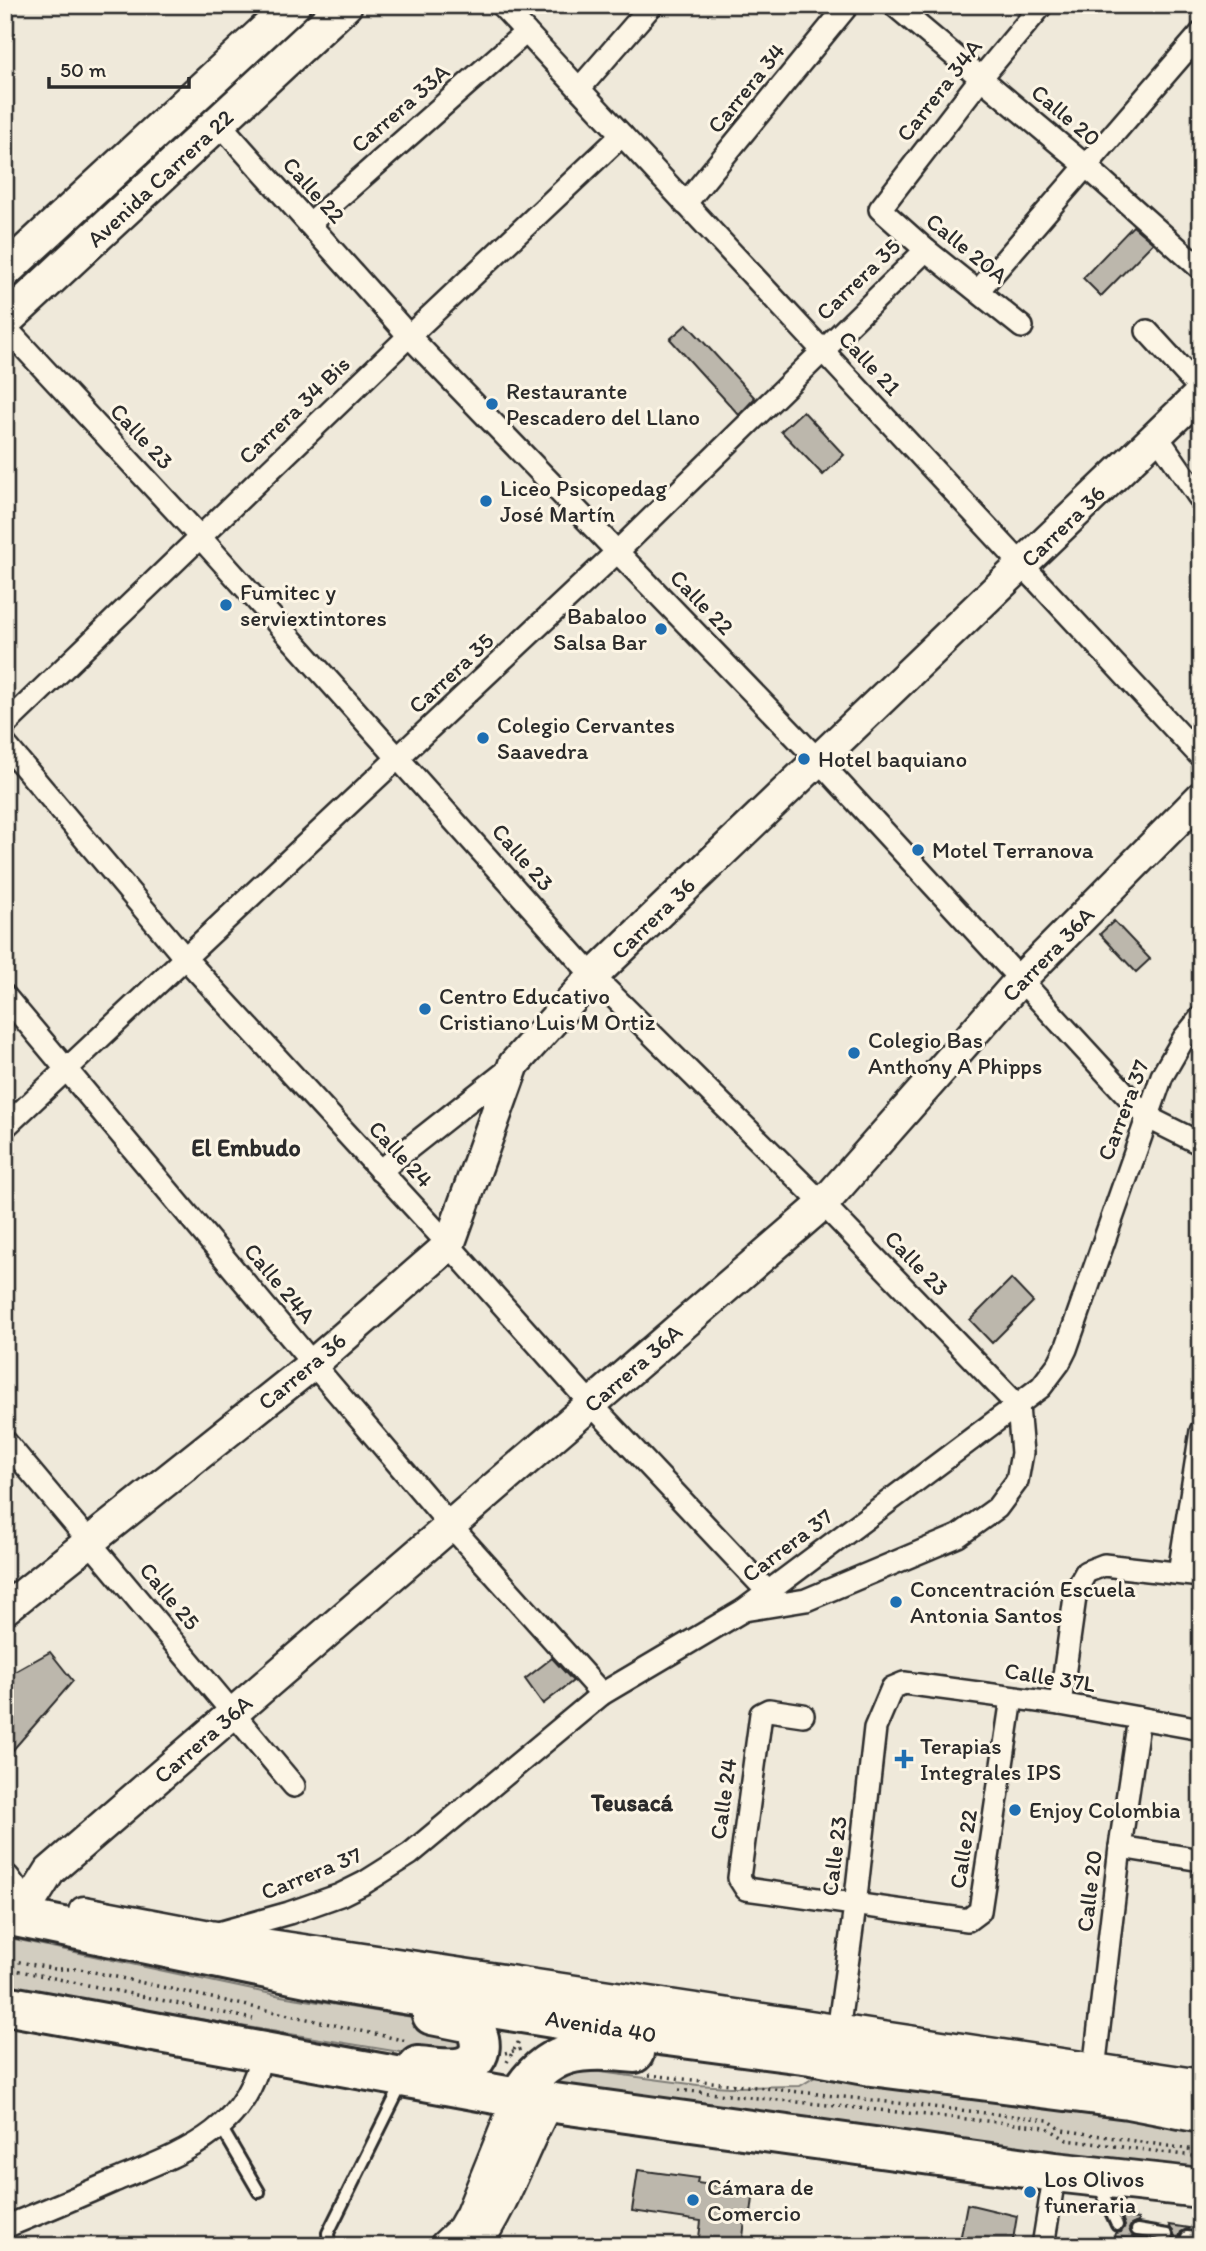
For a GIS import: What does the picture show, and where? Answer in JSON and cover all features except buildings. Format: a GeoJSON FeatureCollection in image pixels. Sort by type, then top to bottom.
{"type":"FeatureCollection","features":[{"type":"Feature","properties":{"kind":"highway","name":"Avenida 40"},"geometry":{"type":"LineString","coordinates":[[13,1900],[336,1983],[652,2034],[1128,2099],[1201,2113]]}},
{"type":"Feature","properties":{"kind":"highway"},"geometry":{"type":"LineString","coordinates":[[336,1983],[368,2006],[457,2019],[472,2023],[480,2035],[477,2057],[464,2067],[387,2064],[358,2070]]}},
{"type":"Feature","properties":{"kind":"highway"},"geometry":{"type":"LineString","coordinates":[[5,2005],[533,2100],[1095,2177],[1199,2181]]}},
{"type":"Feature","properties":{"kind":"highway"},"geometry":{"type":"LineString","coordinates":[[838,2032],[871,2066]]}},
{"type":"Feature","properties":{"kind":"highway"},"geometry":{"type":"LineString","coordinates":[[533,2100],[536,2072],[554,2059],[576,2051],[603,2049],[731,2066],[784,2052]]}},
{"type":"Feature","properties":{"kind":"highway"},"geometry":{"type":"LineString","coordinates":[[1128,2099],[1201,2106]]}},
{"type":"Feature","properties":{"kind":"main road","name":"Avenida Carrera 22"},"geometry":{"type":"LineString","coordinates":[[5,271],[293,5]]}},
{"type":"Feature","properties":{"kind":"main road","name":"Avenida Carrera 22"},"geometry":{"type":"LineString","coordinates":[[5,321],[345,5]]}},
{"type":"Feature","properties":{"kind":"street","name":"Calle 21"},"geometry":{"type":"LineString","coordinates":[[501,5],[1201,757]]}},
{"type":"Feature","properties":{"kind":"street"},"geometry":{"type":"LineString","coordinates":[[579,89],[652,5]]}},
{"type":"Feature","properties":{"kind":"street","name":"Carrera 34"},"geometry":{"type":"LineString","coordinates":[[685,204],[848,5]]}},
{"type":"Feature","properties":{"kind":"street","name":"Calle 20"},"geometry":{"type":"LineString","coordinates":[[894,5],[1086,166],[1201,269]]}},
{"type":"Feature","properties":{"kind":"street","name":"Carrera 34A"},"geometry":{"type":"LineString","coordinates":[[880,209],[1042,5]]}},
{"type":"Feature","properties":{"kind":"street","name":"Carrera 33A"},"geometry":{"type":"LineString","coordinates":[[309,224],[526,32]]}},
{"type":"Feature","properties":{"kind":"street"},"geometry":{"type":"LineString","coordinates":[[978,291],[1201,33]]}},
{"type":"Feature","properties":{"kind":"street","name":"Calle 22"},"geometry":{"type":"LineString","coordinates":[[219,123],[409,336],[818,760],[1147,1117]]}},
{"type":"Feature","properties":{"kind":"street","name":"Carrera 34 Bis"},"geometry":{"type":"LineString","coordinates":[[5,724],[622,135]]}},
{"type":"Feature","properties":{"kind":"street","name":"Calle 20A"},"geometry":{"type":"LineString","coordinates":[[880,209],[926,250],[1022,327]]}},
{"type":"Feature","properties":{"kind":"street","name":"Carrera 35"},"geometry":{"type":"LineString","coordinates":[[5,1127],[618,551],[926,250]]}},
{"type":"Feature","properties":{"kind":"street","name":"Calle 23"},"geometry":{"type":"LineString","coordinates":[[5,327],[201,537],[593,976],[823,1204],[1018,1406]]}},
{"type":"Feature","properties":{"kind":"street"},"geometry":{"type":"LineString","coordinates":[[1147,331],[1201,392]]}},
{"type":"Feature","properties":{"kind":"street","name":"Carrera 36"},"geometry":{"type":"LineString","coordinates":[[5,1609],[313,1364],[449,1245],[514,1064],[593,976],[1201,392]]}},
{"type":"Feature","properties":{"kind":"street"},"geometry":{"type":"LineString","coordinates":[[1157,436],[1201,500]]}},
{"type":"Feature","properties":{"kind":"street","name":"Calle 24"},"geometry":{"type":"LineString","coordinates":[[5,744],[185,958],[591,1404],[768,1592]]}},
{"type":"Feature","properties":{"kind":"street","name":"Carrera 36A"},"geometry":{"type":"LineString","coordinates":[[13,1900],[50,1871],[823,1204],[1021,979],[1201,797]]}},
{"type":"Feature","properties":{"kind":"street","name":"Calle 24A"},"geometry":{"type":"LineString","coordinates":[[5,996],[450,1525],[602,1695]]}},
{"type":"Feature","properties":{"kind":"street","name":"Carrera 37"},"geometry":{"type":"LineString","coordinates":[[210,1936],[315,1905],[388,1869],[410,1854],[602,1695],[744,1610],[1041,1387],[1066,1349],[1157,1086],[1172,1056],[1201,1017]]}},
{"type":"Feature","properties":{"kind":"street"},"geometry":{"type":"LineString","coordinates":[[380,1171],[514,1064]]}},
{"type":"Feature","properties":{"kind":"street"},"geometry":{"type":"LineString","coordinates":[[1147,1117],[1201,1144]]}},
{"type":"Feature","properties":{"kind":"street"},"geometry":{"type":"LineString","coordinates":[[744,1610],[806,1600],[958,1536],[997,1508],[1017,1481],[1022,1453],[1018,1406]]}},
{"type":"Feature","properties":{"kind":"street"},"geometry":{"type":"LineString","coordinates":[[1179,1573],[1201,1431]]}},
{"type":"Feature","properties":{"kind":"street","name":"Calle 25"},"geometry":{"type":"LineString","coordinates":[[5,1441],[294,1786]]}},
{"type":"Feature","properties":{"kind":"street"},"geometry":{"type":"LineString","coordinates":[[1059,1704],[1076,1590],[1086,1572],[1104,1564],[1201,1576]]}},
{"type":"Feature","properties":{"kind":"street","name":"Calle 37L"},"geometry":{"type":"LineString","coordinates":[[892,1688],[904,1683],[1059,1704],[1201,1729]]}},
{"type":"Feature","properties":{"kind":"street","name":"Calle 23"},"geometry":{"type":"LineString","coordinates":[[838,2032],[875,1728],[892,1688]]}},
{"type":"Feature","properties":{"kind":"street","name":"Calle 22"},"geometry":{"type":"LineString","coordinates":[[855,1906],[968,1920],[980,1911],[1012,1698]]}},
{"type":"Feature","properties":{"kind":"street","name":"Calle 24"},"geometry":{"type":"LineString","coordinates":[[803,1715],[769,1710],[761,1714],[739,1878],[746,1889],[855,1906]]}},
{"type":"Feature","properties":{"kind":"street","name":"Calle 20"},"geometry":{"type":"LineString","coordinates":[[1094,2070],[1120,1847],[1139,1718]]}},
{"type":"Feature","properties":{"kind":"street"},"geometry":{"type":"LineString","coordinates":[[1120,1847],[1201,1860]]}},
{"type":"Feature","properties":{"kind":"street","name":"Avenida 40"},"geometry":{"type":"LineString","coordinates":[[13,1900],[210,1936],[1201,2085]]}},
{"type":"Feature","properties":{"kind":"street"},"geometry":{"type":"LineString","coordinates":[[5,2227],[178,2155],[207,2138],[243,2101],[258,2071],[261,2050]]}},
{"type":"Feature","properties":{"kind":"street"},"geometry":{"type":"LineString","coordinates":[[445,2246],[462,2230],[533,2100]]}},
{"type":"Feature","properties":{"kind":"street"},"geometry":{"type":"LineString","coordinates":[[475,2246],[490,2224],[531,2133],[533,2100]]}},
{"type":"Feature","properties":{"kind":"street"},"geometry":{"type":"LineString","coordinates":[[1043,2246],[1055,2172]]}},
{"type":"Feature","properties":{"kind":"street"},"geometry":{"type":"LineString","coordinates":[[5,2238],[9,2246]]}},
{"type":"Feature","properties":{"kind":"lane"},"geometry":{"type":"LineString","coordinates":[[329,2246],[328,2233],[405,2079]]}},
{"type":"Feature","properties":{"kind":"lane"},"geometry":{"type":"LineString","coordinates":[[220,2127],[259,2192]]}},
{"type":"Feature","properties":{"kind":"lane"},"geometry":{"type":"LineString","coordinates":[[1095,2177],[1117,2225]]}},
{"type":"Feature","properties":{"kind":"lane"},"geometry":{"type":"LineString","coordinates":[[1137,2230],[1167,2235]]}},
{"type":"Feature","properties":{"kind":"lane"},"geometry":{"type":"LineString","coordinates":[[1187,2237],[1201,2239]]}},
{"type":"Feature","properties":{"kind":"path"},"geometry":{"type":"LineString","coordinates":[[1159,2145],[1201,2151]]}},
{"type":"Feature","properties":{"kind":"path"},"geometry":{"type":"LineString","coordinates":[[1158,2152],[1199,2181]]}},
{"type":"Feature","properties":{"kind":"shaded area"},"geometry":{"type":"Polygon","coordinates":[[[5,1937],[281,1996],[456,2024],[472,2052],[436,2058],[5,1987],[5,1937]]]}},
{"type":"Feature","properties":{"kind":"shaded area"},"geometry":{"type":"Polygon","coordinates":[[[570,2068],[730,2087],[800,2086],[825,2071],[1201,2125],[1201,2177],[562,2095],[557,2082],[561,2073],[570,2068]]]}},
{"type":"Feature","properties":{"kind":"place","name":"Restaurante Pescadero del Llano"},"geometry":{"type":"Point","coordinates":[492,404]}},
{"type":"Feature","properties":{"kind":"place","name":"Liceo Psicopedag José Martín"},"geometry":{"type":"Point","coordinates":[486,501]}},
{"type":"Feature","properties":{"kind":"place","name":"Fumitec y serviextintores"},"geometry":{"type":"Point","coordinates":[226,605]}},
{"type":"Feature","properties":{"kind":"place","name":"Babaloo Salsa Bar"},"geometry":{"type":"Point","coordinates":[661,629]}},
{"type":"Feature","properties":{"kind":"place","name":"Colegio Cervantes Saavedra"},"geometry":{"type":"Point","coordinates":[483,738]}},
{"type":"Feature","properties":{"kind":"place","name":"Hotel baquiano"},"geometry":{"type":"Point","coordinates":[804,759]}},
{"type":"Feature","properties":{"kind":"place","name":"Motel Terranova"},"geometry":{"type":"Point","coordinates":[918,850]}},
{"type":"Feature","properties":{"kind":"place","name":"Centro Educativo Cristiano Luis M Ortiz"},"geometry":{"type":"Point","coordinates":[425,1009]}},
{"type":"Feature","properties":{"kind":"place","name":"Colegio Bas Anthony A Phipps"},"geometry":{"type":"Point","coordinates":[854,1053]}},
{"type":"Feature","properties":{"kind":"place","name":"Concentración Escuela Antonia Santos"},"geometry":{"type":"Point","coordinates":[896,1602]}},
{"type":"Feature","properties":{"kind":"place","name":"Terapias Integrales IPS"},"geometry":{"type":"Point","coordinates":[904,1759]}},
{"type":"Feature","properties":{"kind":"place","name":"Enjoy Colombia"},"geometry":{"type":"Point","coordinates":[1015,1810]}},
{"type":"Feature","properties":{"kind":"place","name":"Los Olivos funeraria"},"geometry":{"type":"Point","coordinates":[1030,2192]}},
{"type":"Feature","properties":{"kind":"place","name":"Cámara de Comercio"},"geometry":{"type":"Point","coordinates":[693,2200]}},
{"type":"Feature","properties":{"kind":"district","name":"El Embudo"},"geometry":{"type":"Point","coordinates":[246,1147]}},
{"type":"Feature","properties":{"kind":"district","name":"Teusacá"},"geometry":{"type":"Point","coordinates":[632,1802]}}]}
